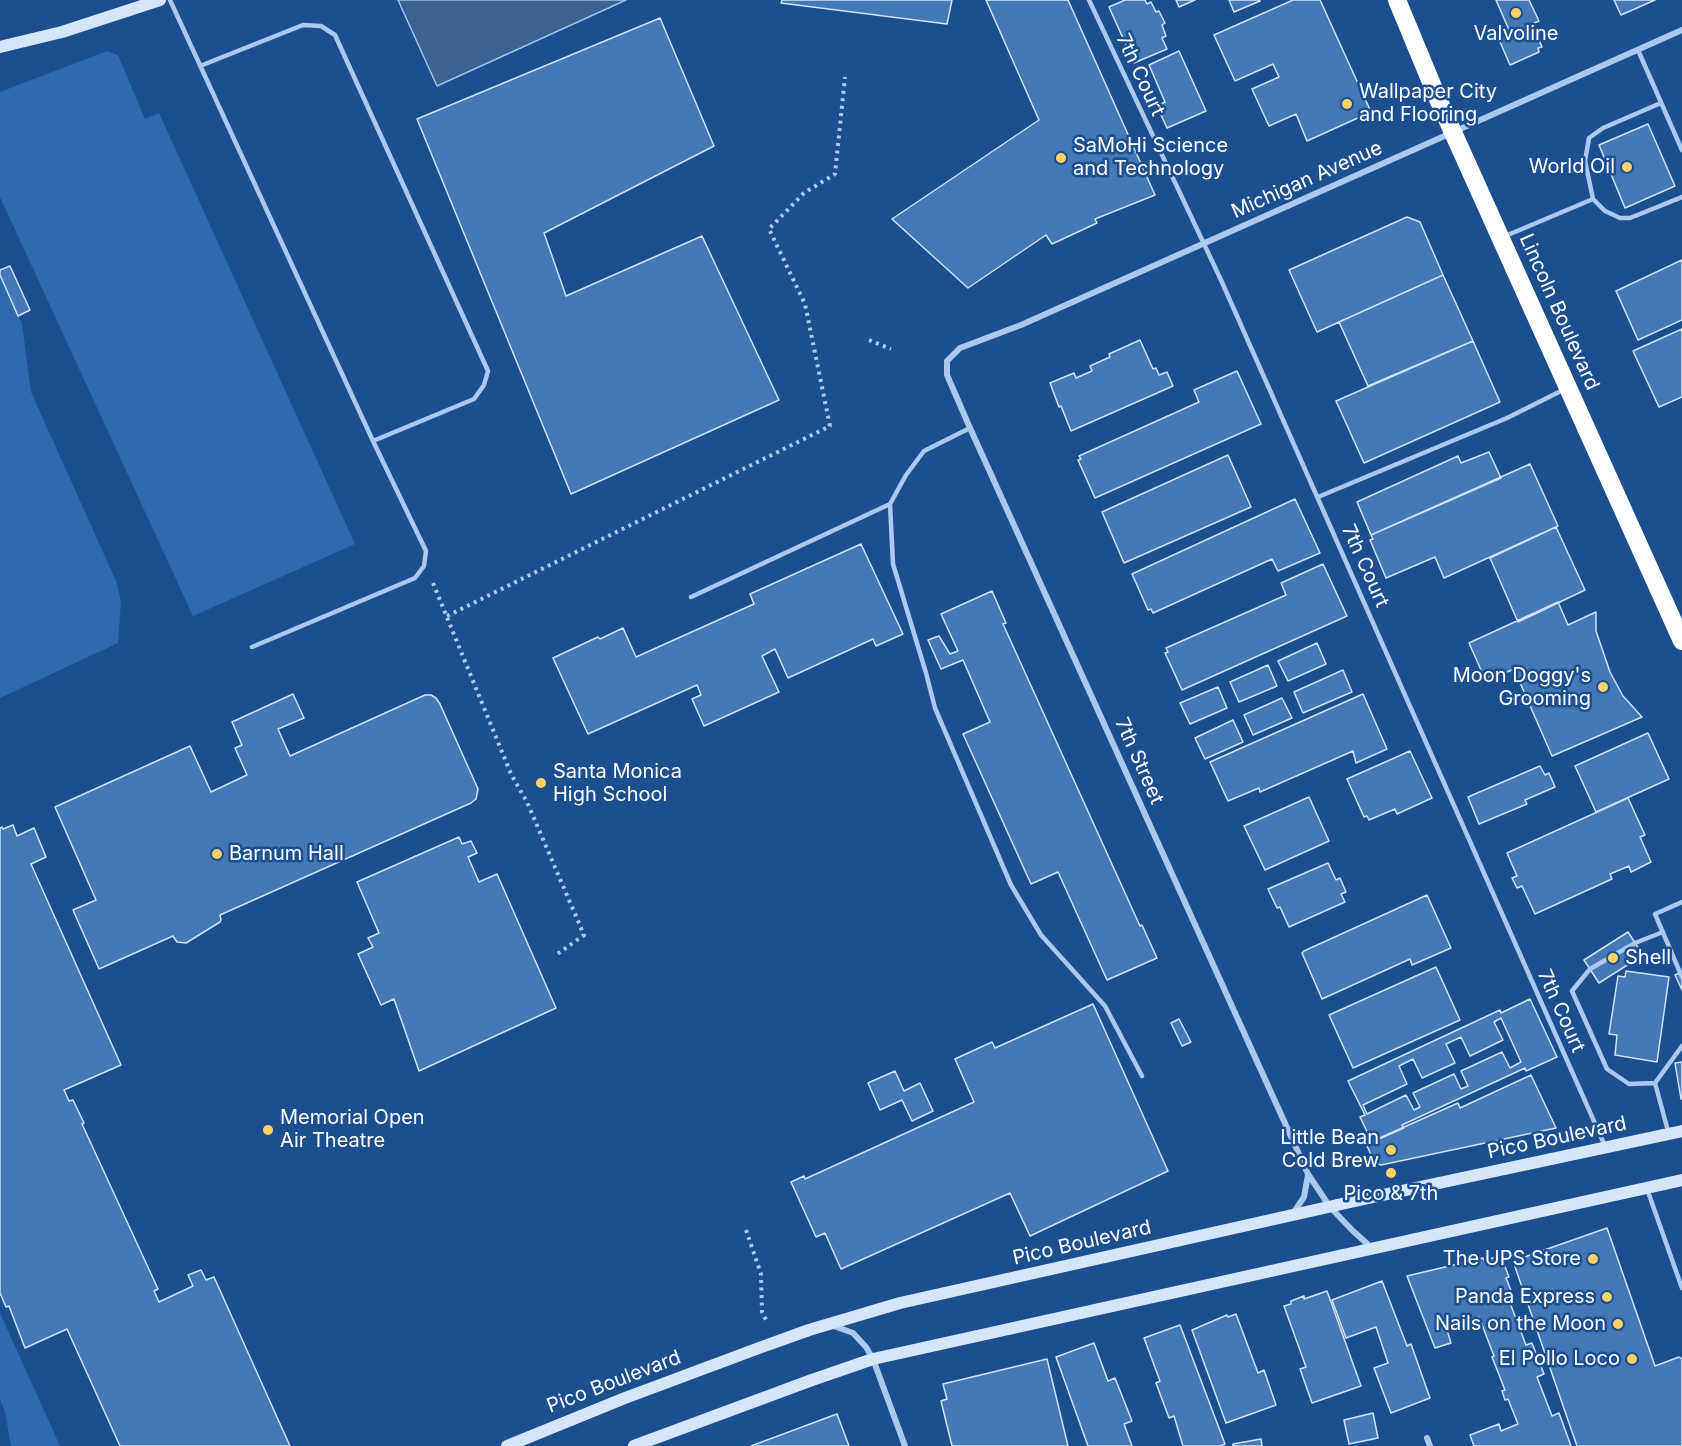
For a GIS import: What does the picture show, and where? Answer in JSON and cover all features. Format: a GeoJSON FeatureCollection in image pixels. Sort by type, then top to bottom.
{"type":"FeatureCollection","features":[{"type":"Feature","properties":{"kind":"highway","name":"Lincoln Boulevard"},"geometry":{"type":"LineString","coordinates":[[1397,0],[1453,132],[1682,641]]}},
{"type":"Feature","properties":{"kind":"main road"},"geometry":{"type":"LineString","coordinates":[[0,46],[62,32],[159,0]]}},
{"type":"Feature","properties":{"kind":"main road","name":"Pico Boulevard"},"geometry":{"type":"LineString","coordinates":[[507,1446],[673,1379],[826,1324],[900,1303],[1676,1132]]}},
{"type":"Feature","properties":{"kind":"main road"},"geometry":{"type":"LineString","coordinates":[[634,1446],[873,1359],[1682,1180]]}},
{"type":"Feature","properties":{"kind":"street","name":"Michigan Avenue"},"geometry":{"type":"LineString","coordinates":[[947,361],[960,348],[1021,325],[1203,245],[1682,30]]}},
{"type":"Feature","properties":{"kind":"street","name":"7th Street"},"geometry":{"type":"LineString","coordinates":[[947,361],[947,375],[970,428],[1308,1174],[1330,1207],[1373,1249]]}},
{"type":"Feature","properties":{"kind":"street"},"geometry":{"type":"LineString","coordinates":[[1290,1216],[1304,1197],[1308,1174]]}},
{"type":"Feature","properties":{"kind":"street"},"geometry":{"type":"LineString","coordinates":[[826,1324],[853,1333],[866,1347],[873,1359],[905,1446]]}},
{"type":"Feature","properties":{"kind":"street"},"geometry":{"type":"LineString","coordinates":[[1427,1438],[1430,1446]]}},
{"type":"Feature","properties":{"kind":"lane"},"geometry":{"type":"LineString","coordinates":[[170,0],[426,551],[424,566],[415,578],[252,646]]}},
{"type":"Feature","properties":{"kind":"lane","name":"7th Court"},"geometry":{"type":"LineString","coordinates":[[1089,0],[1221,280],[1606,1148]]}},
{"type":"Feature","properties":{"kind":"lane"},"geometry":{"type":"LineString","coordinates":[[200,66],[303,25],[321,26],[335,35],[488,371],[484,385],[474,399],[373,441]]}},
{"type":"Feature","properties":{"kind":"lane"},"geometry":{"type":"LineString","coordinates":[[1638,50],[1682,150]]}},
{"type":"Feature","properties":{"kind":"lane"},"geometry":{"type":"LineString","coordinates":[[1661,103],[1603,128],[1590,138],[1585,161],[1593,199],[1605,211],[1620,218],[1630,218],[1682,197]]}},
{"type":"Feature","properties":{"kind":"lane"},"geometry":{"type":"LineString","coordinates":[[1501,238],[1593,199]]}},
{"type":"Feature","properties":{"kind":"lane"},"geometry":{"type":"LineString","coordinates":[[1318,497],[1507,418],[1568,388]]}},
{"type":"Feature","properties":{"kind":"lane"},"geometry":{"type":"LineString","coordinates":[[970,428],[924,451],[906,475],[890,504],[893,564],[935,708],[1011,885],[1041,935],[1105,1006],[1142,1076]]}},
{"type":"Feature","properties":{"kind":"lane"},"geometry":{"type":"LineString","coordinates":[[691,597],[890,504]]}},
{"type":"Feature","properties":{"kind":"lane"},"geometry":{"type":"LineString","coordinates":[[1682,902],[1655,914],[1682,977]]}},
{"type":"Feature","properties":{"kind":"lane"},"geometry":{"type":"LineString","coordinates":[[1655,1083],[1629,1084],[1607,1069],[1572,991],[1590,969],[1635,943],[1663,932]]}},
{"type":"Feature","properties":{"kind":"lane"},"geometry":{"type":"LineString","coordinates":[[1655,1083],[1682,1046]]}},
{"type":"Feature","properties":{"kind":"lane"},"geometry":{"type":"LineString","coordinates":[[1655,1083],[1676,1132]]}},
{"type":"Feature","properties":{"kind":"lane"},"geometry":{"type":"LineString","coordinates":[[1647,1189],[1682,1288]]}},
{"type":"Feature","properties":{"kind":"path"},"geometry":{"type":"LineString","coordinates":[[447,616],[830,426],[805,304],[769,229],[804,193],[835,174],[845,77]]}},
{"type":"Feature","properties":{"kind":"path"},"geometry":{"type":"LineString","coordinates":[[869,340],[891,349]]}},
{"type":"Feature","properties":{"kind":"path"},"geometry":{"type":"LineString","coordinates":[[424,566],[447,616],[511,774],[527,801],[584,935],[556,955]]}},
{"type":"Feature","properties":{"kind":"path"},"geometry":{"type":"LineString","coordinates":[[746,1230],[761,1275],[762,1312],[766,1320]]}},
{"type":"Feature","properties":{"kind":"shaded area"},"geometry":{"type":"Polygon","coordinates":[[[398,0],[626,0],[437,86],[398,0]]]}},
{"type":"Feature","properties":{"kind":"shaded area"},"geometry":{"type":"Polygon","coordinates":[[[107,51],[118,55],[145,119],[159,113],[355,544],[193,616],[0,197],[0,92],[107,51]]]}},
{"type":"Feature","properties":{"kind":"shaded area"},"geometry":{"type":"Polygon","coordinates":[[[0,277],[22,323],[31,392],[116,581],[121,601],[118,643],[0,698],[0,277]]]}},
{"type":"Feature","properties":{"kind":"shaded area"},"geometry":{"type":"Polygon","coordinates":[[[0,1313],[60,1446],[11,1446],[5,1412],[0,1399],[0,1313]]]}},
{"type":"Feature","properties":{"kind":"building"},"geometry":{"type":"Polygon","coordinates":[[[782,0],[952,0],[947,24],[781,3],[782,0]]]}},
{"type":"Feature","properties":{"kind":"building","name":"SaMoHi Science and Technology"},"geometry":{"type":"Polygon","coordinates":[[[986,0],[1068,0],[1155,195],[1095,219],[1097,223],[1052,244],[1046,235],[968,288],[892,219],[1039,120],[986,0]]]}},
{"type":"Feature","properties":{"kind":"building"},"geometry":{"type":"Polygon","coordinates":[[[1125,0],[1145,0],[1147,4],[1151,2],[1156,12],[1159,11],[1165,23],[1162,25],[1166,36],[1162,38],[1167,49],[1134,63],[1109,7],[1125,0]]]}},
{"type":"Feature","properties":{"kind":"building"},"geometry":{"type":"Polygon","coordinates":[[[1176,0],[1195,0],[1179,7],[1176,0]]]}},
{"type":"Feature","properties":{"kind":"building"},"geometry":{"type":"Polygon","coordinates":[[[1229,0],[1260,0],[1260,1],[1234,12],[1229,0]]]}},
{"type":"Feature","properties":{"kind":"building"},"geometry":{"type":"Polygon","coordinates":[[[1293,0],[1320,0],[1371,112],[1307,141],[1296,114],[1269,126],[1252,89],[1279,77],[1273,64],[1235,81],[1214,35],[1293,0]]]}},
{"type":"Feature","properties":{"kind":"building"},"geometry":{"type":"Polygon","coordinates":[[[1496,0],[1529,0],[1539,21],[1532,24],[1542,47],[1538,48],[1539,52],[1510,65],[1497,35],[1509,30],[1496,0]]]}},
{"type":"Feature","properties":{"kind":"building"},"geometry":{"type":"Polygon","coordinates":[[[1614,0],[1655,0],[1621,15],[1614,0]]]}},
{"type":"Feature","properties":{"kind":"building"},"geometry":{"type":"Polygon","coordinates":[[[660,18],[714,146],[544,233],[566,296],[702,236],[779,400],[571,494],[417,119],[660,18]]]}},
{"type":"Feature","properties":{"kind":"building"},"geometry":{"type":"Polygon","coordinates":[[[1179,51],[1206,111],[1167,128],[1157,106],[1165,102],[1149,65],[1179,51]]]}},
{"type":"Feature","properties":{"kind":"building"},"geometry":{"type":"Polygon","coordinates":[[[1648,124],[1675,186],[1625,208],[1599,145],[1648,124]]]}},
{"type":"Feature","properties":{"kind":"building"},"geometry":{"type":"Polygon","coordinates":[[[1407,217],[1420,222],[1443,275],[1317,332],[1289,270],[1407,217]]]}},
{"type":"Feature","properties":{"kind":"building"},"geometry":{"type":"Polygon","coordinates":[[[1682,260],[1682,320],[1638,340],[1616,291],[1682,260]]]}},
{"type":"Feature","properties":{"kind":"building"},"geometry":{"type":"Polygon","coordinates":[[[10,266],[30,310],[18,316],[0,275],[0,270],[10,266]]]}},
{"type":"Feature","properties":{"kind":"building"},"geometry":{"type":"Polygon","coordinates":[[[1443,275],[1473,341],[1368,386],[1339,322],[1443,275]]]}},
{"type":"Feature","properties":{"kind":"building"},"geometry":{"type":"Polygon","coordinates":[[[1682,329],[1682,397],[1659,407],[1633,351],[1682,329]]]}},
{"type":"Feature","properties":{"kind":"building"},"geometry":{"type":"Polygon","coordinates":[[[1140,340],[1153,369],[1156,368],[1159,375],[1167,372],[1173,386],[1071,431],[1050,383],[1074,373],[1076,378],[1092,371],[1090,366],[1110,357],[1109,354],[1140,340]]]}},
{"type":"Feature","properties":{"kind":"building"},"geometry":{"type":"Polygon","coordinates":[[[1473,341],[1500,402],[1364,463],[1336,401],[1473,341]]]}},
{"type":"Feature","properties":{"kind":"building"},"geometry":{"type":"Polygon","coordinates":[[[1237,371],[1261,424],[1095,498],[1078,460],[1081,459],[1079,456],[1199,402],[1194,390],[1237,371]]]}},
{"type":"Feature","properties":{"kind":"building"},"geometry":{"type":"Polygon","coordinates":[[[1489,452],[1501,478],[1371,535],[1357,502],[1458,456],[1461,463],[1489,452]]]}},
{"type":"Feature","properties":{"kind":"building"},"geometry":{"type":"Polygon","coordinates":[[[1228,455],[1251,507],[1124,563],[1102,512],[1228,455]]]}},
{"type":"Feature","properties":{"kind":"building"},"geometry":{"type":"Polygon","coordinates":[[[1530,464],[1558,526],[1444,578],[1435,557],[1386,578],[1370,540],[1373,539],[1371,535],[1530,464]]]}},
{"type":"Feature","properties":{"kind":"building"},"geometry":{"type":"Polygon","coordinates":[[[1295,499],[1320,553],[1278,571],[1272,559],[1153,613],[1151,609],[1148,610],[1132,574],[1295,499]]]}},
{"type":"Feature","properties":{"kind":"building"},"geometry":{"type":"Polygon","coordinates":[[[1556,527],[1585,590],[1518,622],[1490,558],[1556,527]]]}},
{"type":"Feature","properties":{"kind":"building"},"geometry":{"type":"Polygon","coordinates":[[[861,544],[903,634],[876,646],[873,639],[788,678],[775,649],[762,656],[779,692],[704,726],[692,699],[701,695],[697,685],[588,734],[553,658],[623,628],[636,657],[754,604],[750,594],[861,544]]]}},
{"type":"Feature","properties":{"kind":"building"},"geometry":{"type":"Polygon","coordinates":[[[1323,564],[1347,616],[1182,690],[1165,653],[1168,652],[1166,648],[1286,595],[1281,583],[1323,564]]]}},
{"type":"Feature","properties":{"kind":"building"},"geometry":{"type":"Polygon","coordinates":[[[992,591],[1006,623],[1003,624],[1140,926],[1142,925],[1157,958],[1107,980],[1058,872],[1031,884],[963,734],[990,722],[963,660],[941,669],[928,640],[939,636],[950,654],[958,651],[941,614],[992,591]]]}},
{"type":"Feature","properties":{"kind":"building"},"geometry":{"type":"Polygon","coordinates":[[[1558,602],[1568,625],[1596,612],[1596,631],[1610,672],[1623,696],[1642,717],[1552,756],[1514,669],[1485,679],[1469,643],[1558,602]]]}},
{"type":"Feature","properties":{"kind":"building"},"geometry":{"type":"Polygon","coordinates":[[[1317,643],[1326,664],[1288,681],[1278,661],[1317,643]]]}},
{"type":"Feature","properties":{"kind":"building"},"geometry":{"type":"Polygon","coordinates":[[[1268,665],[1277,686],[1239,702],[1230,682],[1268,665]]]}},
{"type":"Feature","properties":{"kind":"building"},"geometry":{"type":"Polygon","coordinates":[[[1343,670],[1352,692],[1303,713],[1294,692],[1343,670]]]}},
{"type":"Feature","properties":{"kind":"building"},"geometry":{"type":"Polygon","coordinates":[[[1218,687],[1227,708],[1190,724],[1180,703],[1218,687]]]}},
{"type":"Feature","properties":{"kind":"building","name":"Barnum Hall"},"geometry":{"type":"Polygon","coordinates":[[[293,694],[304,718],[278,729],[290,756],[425,695],[431,695],[440,704],[478,789],[476,799],[220,915],[220,922],[186,943],[177,942],[173,936],[99,969],[73,910],[96,900],[55,807],[190,746],[211,792],[247,775],[235,748],[242,745],[232,722],[293,694]]]}},
{"type":"Feature","properties":{"kind":"building"},"geometry":{"type":"Polygon","coordinates":[[[1363,694],[1387,749],[1356,763],[1353,751],[1260,792],[1259,788],[1228,801],[1210,762],[1363,694]]]}},
{"type":"Feature","properties":{"kind":"building"},"geometry":{"type":"Polygon","coordinates":[[[1282,698],[1292,718],[1253,735],[1244,715],[1282,698]]]}},
{"type":"Feature","properties":{"kind":"building"},"geometry":{"type":"Polygon","coordinates":[[[1233,720],[1243,742],[1205,759],[1195,738],[1233,720]]]}},
{"type":"Feature","properties":{"kind":"building"},"geometry":{"type":"Polygon","coordinates":[[[1648,733],[1669,779],[1596,812],[1575,766],[1648,733]]]}},
{"type":"Feature","properties":{"kind":"building"},"geometry":{"type":"Polygon","coordinates":[[[1410,751],[1432,798],[1397,814],[1395,809],[1369,820],[1367,816],[1364,817],[1347,779],[1410,751]]]}},
{"type":"Feature","properties":{"kind":"building"},"geometry":{"type":"Polygon","coordinates":[[[1540,766],[1545,775],[1549,773],[1555,787],[1525,800],[1527,804],[1479,824],[1468,797],[1540,766]]]}},
{"type":"Feature","properties":{"kind":"building"},"geometry":{"type":"Polygon","coordinates":[[[1309,797],[1329,841],[1265,870],[1244,826],[1309,797]]]}},
{"type":"Feature","properties":{"kind":"building"},"geometry":{"type":"Polygon","coordinates":[[[1628,798],[1645,835],[1640,837],[1651,862],[1631,872],[1629,866],[1610,874],[1612,879],[1535,914],[1522,886],[1517,888],[1512,878],[1517,876],[1507,853],[1628,798]]]}},
{"type":"Feature","properties":{"kind":"building"},"geometry":{"type":"Polygon","coordinates":[[[13,825],[17,836],[34,828],[46,857],[31,864],[121,1065],[64,1090],[69,1101],[73,1100],[84,1123],[82,1124],[158,1289],[154,1291],[159,1302],[193,1286],[188,1275],[201,1270],[206,1280],[214,1277],[290,1446],[120,1446],[67,1329],[25,1348],[9,1306],[6,1307],[0,1293],[0,828],[13,825]]]}},
{"type":"Feature","properties":{"kind":"building"},"geometry":{"type":"Polygon","coordinates":[[[459,837],[462,844],[471,841],[477,853],[468,857],[479,882],[497,874],[556,1008],[419,1071],[394,999],[381,1005],[358,954],[373,947],[368,938],[379,933],[357,882],[459,837]]]}},
{"type":"Feature","properties":{"kind":"building"},"geometry":{"type":"Polygon","coordinates":[[[1328,863],[1336,880],[1340,878],[1346,892],[1341,894],[1345,902],[1289,927],[1268,889],[1328,863]]]}},
{"type":"Feature","properties":{"kind":"building"},"geometry":{"type":"Polygon","coordinates":[[[1427,895],[1451,948],[1412,965],[1410,959],[1322,999],[1302,953],[1304,951],[1427,895]]]}},
{"type":"Feature","properties":{"kind":"building","name":"Shell"},"geometry":{"type":"Polygon","coordinates":[[[1628,932],[1643,955],[1599,983],[1584,960],[1628,932]]]}},
{"type":"Feature","properties":{"kind":"building"},"geometry":{"type":"Polygon","coordinates":[[[1436,967],[1460,1020],[1353,1068],[1329,1015],[1436,967]]]}},
{"type":"Feature","properties":{"kind":"building"},"geometry":{"type":"Polygon","coordinates":[[[1626,971],[1669,977],[1657,1062],[1615,1055],[1617,1035],[1609,1034],[1618,976],[1625,977],[1626,971]]]}},
{"type":"Feature","properties":{"kind":"building"},"geometry":{"type":"Polygon","coordinates":[[[1682,972],[1682,990],[1675,975],[1682,972]]]}},
{"type":"Feature","properties":{"kind":"building"},"geometry":{"type":"Polygon","coordinates":[[[1530,999],[1557,1057],[1526,1071],[1525,1068],[1402,1125],[1404,1128],[1372,1142],[1360,1117],[1365,1115],[1348,1081],[1500,1010],[1501,1013],[1530,999]],[[1501,1018],[1494,1022],[1503,1040],[1470,1056],[1461,1037],[1446,1044],[1455,1063],[1422,1078],[1413,1059],[1399,1066],[1407,1084],[1363,1105],[1367,1114],[1406,1095],[1414,1110],[1420,1107],[1413,1093],[1454,1074],[1461,1089],[1468,1086],[1461,1071],[1502,1052],[1510,1068],[1521,1062],[1501,1018]]]}},
{"type":"Feature","properties":{"kind":"building"},"geometry":{"type":"Polygon","coordinates":[[[1093,1004],[1168,1171],[1030,1236],[1010,1193],[841,1269],[825,1233],[816,1237],[791,1182],[804,1176],[805,1179],[974,1102],[955,1059],[992,1042],[995,1048],[1093,1004]]]}},
{"type":"Feature","properties":{"kind":"building"},"geometry":{"type":"Polygon","coordinates":[[[1179,1019],[1191,1042],[1182,1046],[1171,1023],[1179,1019]]]}},
{"type":"Feature","properties":{"kind":"building"},"geometry":{"type":"Polygon","coordinates":[[[1682,1062],[1682,1099],[1681,1099],[1675,1063],[1682,1062]]]}},
{"type":"Feature","properties":{"kind":"building"},"geometry":{"type":"Polygon","coordinates":[[[895,1071],[904,1091],[920,1083],[933,1111],[912,1121],[902,1100],[880,1110],[868,1083],[895,1071]]]}},
{"type":"Feature","properties":{"kind":"building"},"geometry":{"type":"Polygon","coordinates":[[[1531,1075],[1556,1128],[1381,1165],[1375,1163],[1366,1144],[1458,1103],[1460,1108],[1531,1075]]]}},
{"type":"Feature","properties":{"kind":"building"},"geometry":{"type":"Polygon","coordinates":[[[1607,1228],[1655,1366],[1679,1357],[1682,1359],[1682,1446],[1577,1446],[1513,1261],[1607,1228]]]}},
{"type":"Feature","properties":{"kind":"building"},"geometry":{"type":"Polygon","coordinates":[[[1501,1256],[1512,1293],[1507,1295],[1526,1345],[1532,1343],[1544,1374],[1537,1377],[1552,1416],[1559,1413],[1571,1446],[1474,1446],[1470,1435],[1499,1424],[1501,1431],[1518,1424],[1508,1399],[1505,1400],[1502,1391],[1505,1390],[1479,1317],[1447,1330],[1451,1343],[1435,1348],[1407,1276],[1501,1256]]]}},
{"type":"Feature","properties":{"kind":"building"},"geometry":{"type":"Polygon","coordinates":[[[1382,1281],[1407,1346],[1411,1344],[1430,1398],[1391,1413],[1374,1368],[1388,1363],[1376,1327],[1346,1338],[1332,1300],[1382,1281]]]}},
{"type":"Feature","properties":{"kind":"building"},"geometry":{"type":"Polygon","coordinates":[[[1327,1291],[1361,1386],[1312,1403],[1300,1369],[1306,1367],[1284,1306],[1304,1296],[1304,1299],[1327,1291]]]}},
{"type":"Feature","properties":{"kind":"building"},"geometry":{"type":"Polygon","coordinates":[[[1236,1314],[1258,1373],[1264,1370],[1276,1405],[1226,1423],[1192,1330],[1227,1315],[1228,1317],[1236,1314]]]}},
{"type":"Feature","properties":{"kind":"building"},"geometry":{"type":"Polygon","coordinates":[[[1180,1325],[1225,1444],[1220,1446],[1183,1446],[1174,1416],[1169,1418],[1156,1383],[1160,1381],[1144,1338],[1180,1325]]]}},
{"type":"Feature","properties":{"kind":"building"},"geometry":{"type":"Polygon","coordinates":[[[1094,1343],[1108,1381],[1115,1378],[1132,1421],[1124,1424],[1132,1446],[1088,1446],[1056,1357],[1094,1343]]]}},
{"type":"Feature","properties":{"kind":"building"},"geometry":{"type":"Polygon","coordinates":[[[1047,1359],[1068,1446],[952,1446],[941,1401],[947,1399],[943,1384],[1047,1359]]]}},
{"type":"Feature","properties":{"kind":"building"},"geometry":{"type":"Polygon","coordinates":[[[1373,1413],[1378,1438],[1349,1444],[1344,1420],[1373,1413]]]}},
{"type":"Feature","properties":{"kind":"building"},"geometry":{"type":"Polygon","coordinates":[[[837,1414],[849,1446],[751,1446],[837,1414]]]}},
{"type":"Feature","properties":{"kind":"building"},"geometry":{"type":"Polygon","coordinates":[[[1261,1439],[1262,1446],[1233,1446],[1233,1444],[1261,1439]]]}},
{"type":"Feature","properties":{"kind":"place","name":"Valvoline"},"geometry":{"type":"Point","coordinates":[1516,13]}},
{"type":"Feature","properties":{"kind":"place","name":"Wallpaper City and Flooring"},"geometry":{"type":"Point","coordinates":[1347,104]}},
{"type":"Feature","properties":{"kind":"place","name":"SaMoHi Science and Technology"},"geometry":{"type":"Point","coordinates":[1061,158]}},
{"type":"Feature","properties":{"kind":"place","name":"World Oil"},"geometry":{"type":"Point","coordinates":[1627,167]}},
{"type":"Feature","properties":{"kind":"place","name":"Moon Doggy's Grooming"},"geometry":{"type":"Point","coordinates":[1603,687]}},
{"type":"Feature","properties":{"kind":"place","name":"Santa Monica High School"},"geometry":{"type":"Point","coordinates":[541,783]}},
{"type":"Feature","properties":{"kind":"place","name":"Barnum Hall"},"geometry":{"type":"Point","coordinates":[217,854]}},
{"type":"Feature","properties":{"kind":"place","name":"Shell"},"geometry":{"type":"Point","coordinates":[1613,958]}},
{"type":"Feature","properties":{"kind":"place","name":"Memorial Open Air Theatre"},"geometry":{"type":"Point","coordinates":[268,1130]}},
{"type":"Feature","properties":{"kind":"place","name":"Little Bean Cold Brew"},"geometry":{"type":"Point","coordinates":[1391,1150]}},
{"type":"Feature","properties":{"kind":"place","name":"Pico & 7th"},"geometry":{"type":"Point","coordinates":[1391,1173]}},
{"type":"Feature","properties":{"kind":"place","name":"The UPS Store"},"geometry":{"type":"Point","coordinates":[1593,1259]}},
{"type":"Feature","properties":{"kind":"place","name":"Panda Express"},"geometry":{"type":"Point","coordinates":[1607,1297]}},
{"type":"Feature","properties":{"kind":"place","name":"Nails on the Moon"},"geometry":{"type":"Point","coordinates":[1618,1324]}},
{"type":"Feature","properties":{"kind":"place","name":"El Pollo Loco"},"geometry":{"type":"Point","coordinates":[1632,1359]}}]}
